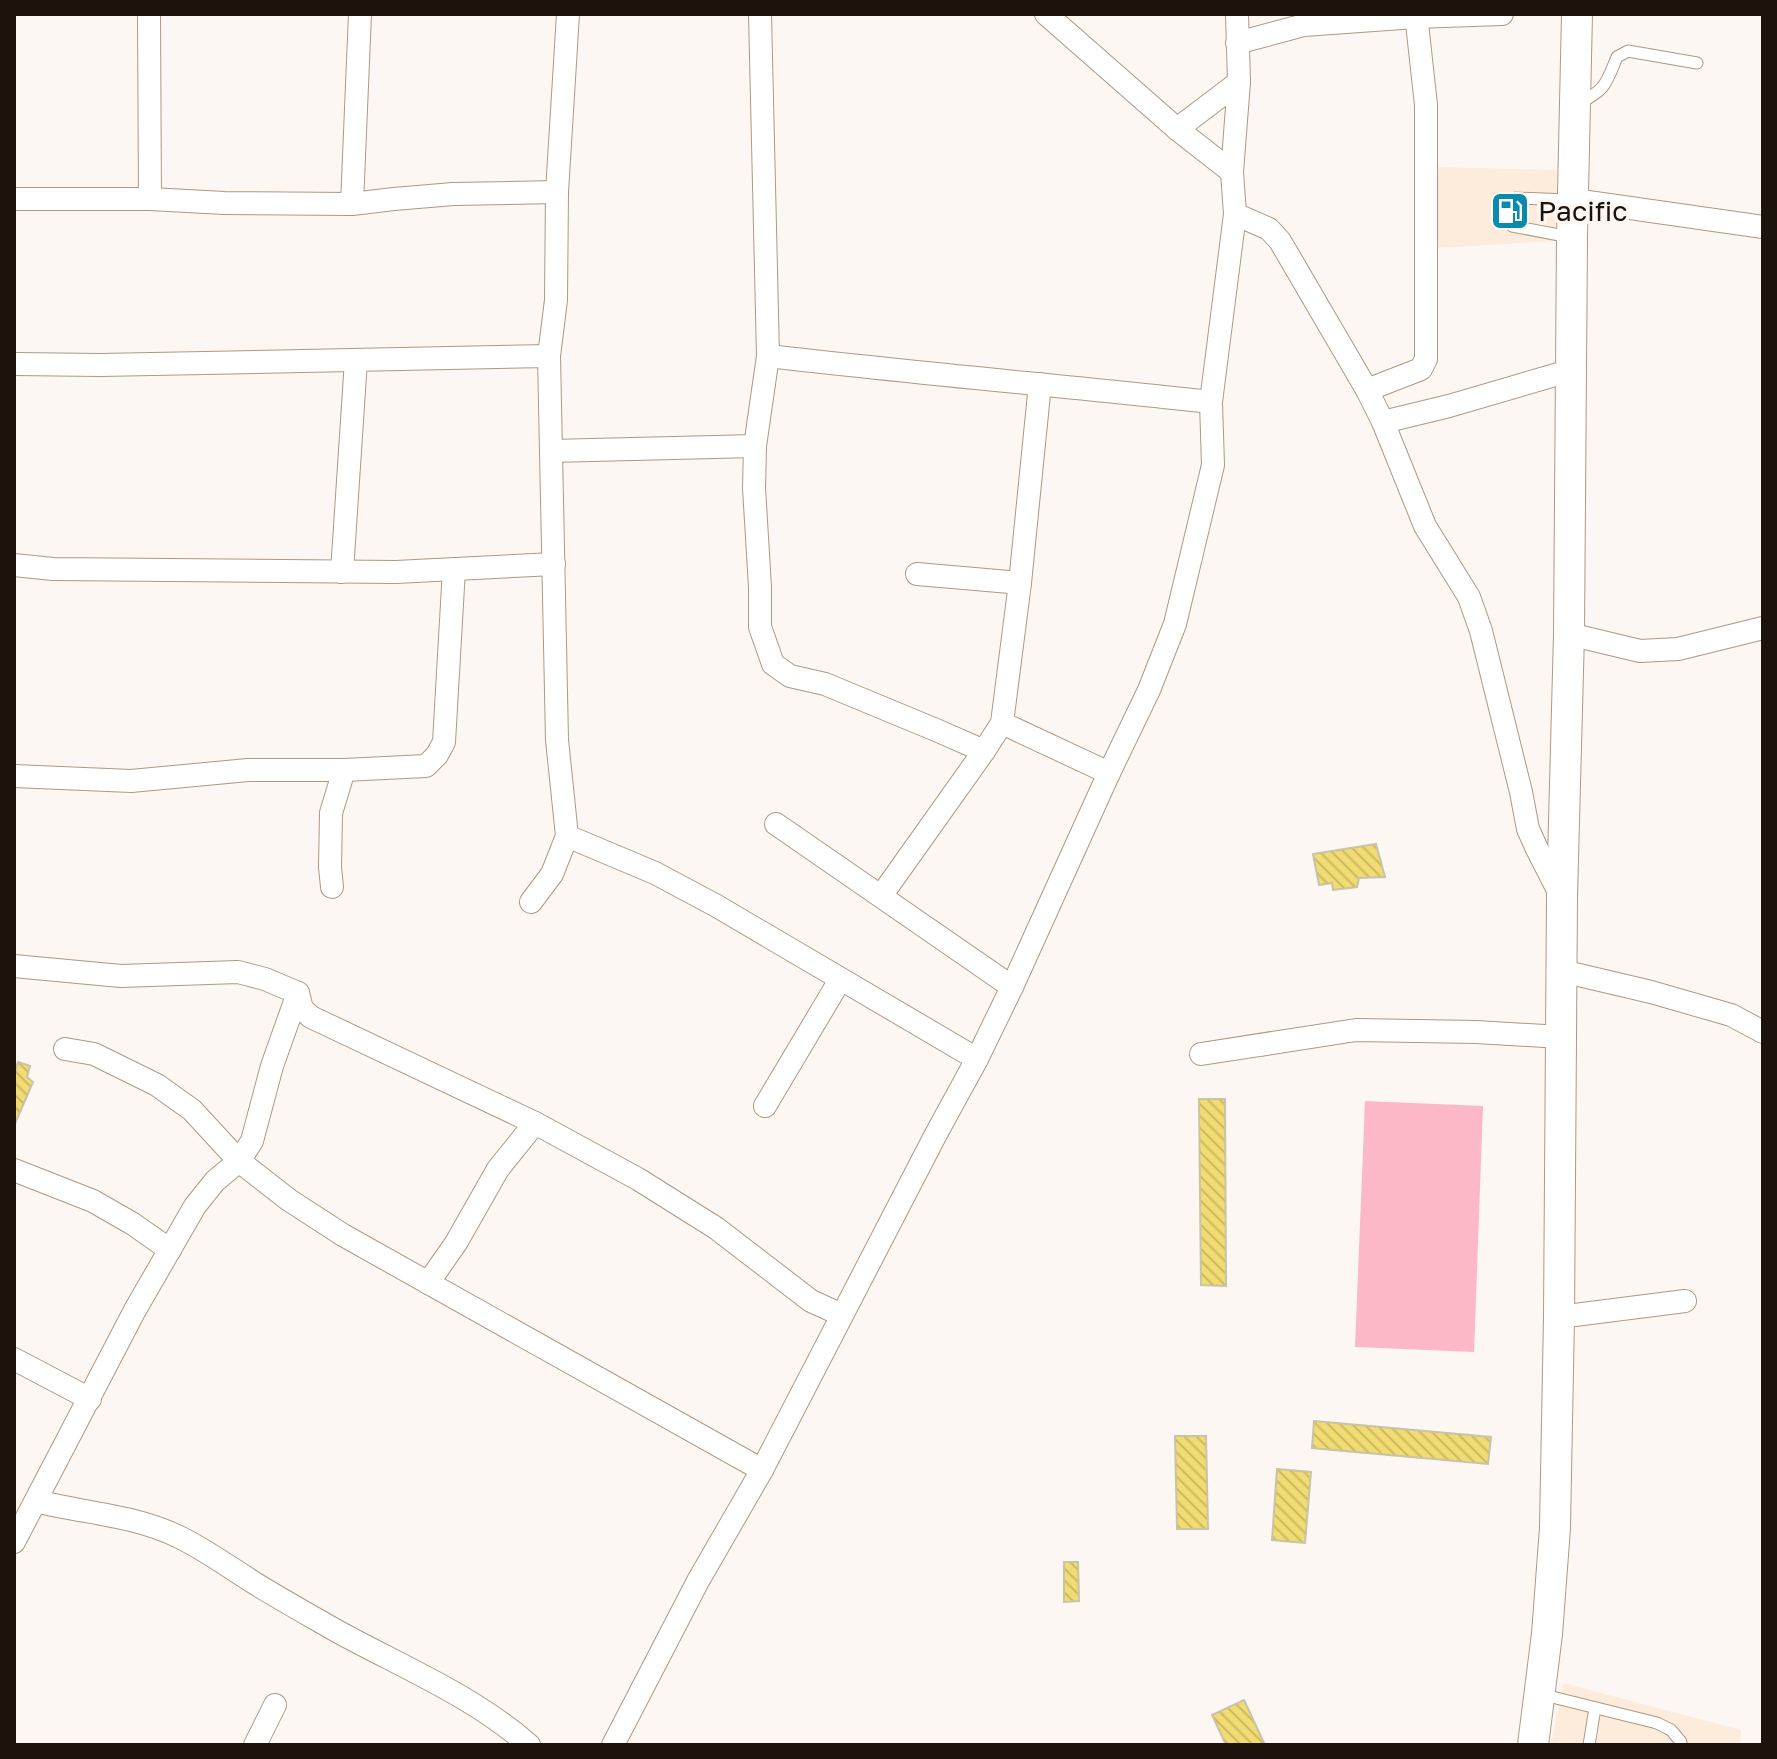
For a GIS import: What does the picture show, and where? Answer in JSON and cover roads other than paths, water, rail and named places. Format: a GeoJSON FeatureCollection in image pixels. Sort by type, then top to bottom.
{"type":"FeatureCollection","features":[{"type":"Feature","properties":{"kind":"main road"},"geometry":{"type":"LineString","coordinates":[[1533,1745],[1547,1634],[1555,1528],[1577,14]]}},
{"type":"Feature","properties":{"kind":"street"},"geometry":{"type":"LineString","coordinates":[[149,14],[150,199]]}},
{"type":"Feature","properties":{"kind":"street"},"geometry":{"type":"LineString","coordinates":[[352,204],[360,14]]}},
{"type":"Feature","properties":{"kind":"street"},"geometry":{"type":"LineString","coordinates":[[531,902],[552,874],[567,836],[557,740],[549,356],[556,300],[557,192],[568,14]]}},
{"type":"Feature","properties":{"kind":"street"},"geometry":{"type":"LineString","coordinates":[[760,14],[768,356],[755,446],[760,627],[773,664],[790,676],[825,684],[984,751]]}},
{"type":"Feature","properties":{"kind":"street"},"geometry":{"type":"LineString","coordinates":[[1046,14],[1177,129],[1232,172]]}},
{"type":"Feature","properties":{"kind":"street"},"geometry":{"type":"LineString","coordinates":[[1073,14],[1079,45]]}},
{"type":"Feature","properties":{"kind":"street"},"geometry":{"type":"LineString","coordinates":[[613,1745],[698,1581],[762,1470],[977,1059],[1149,690],[1175,624],[1213,465],[1211,402],[1235,214],[1232,172],[1239,82],[1237,14]]}},
{"type":"Feature","properties":{"kind":"street"},"geometry":{"type":"LineString","coordinates":[[1237,43],[1304,25],[1416,15],[1502,14]]}},
{"type":"Feature","properties":{"kind":"street"},"geometry":{"type":"LineString","coordinates":[[1367,390],[1421,369],[1426,359],[1426,105],[1416,15]]}},
{"type":"Feature","properties":{"kind":"street"},"geometry":{"type":"LineString","coordinates":[[1177,129],[1239,82]]}},
{"type":"Feature","properties":{"kind":"street"},"geometry":{"type":"LineString","coordinates":[[14,199],[352,204],[453,194],[557,192]]}},
{"type":"Feature","properties":{"kind":"street"},"geometry":{"type":"LineString","coordinates":[[1574,200],[1763,227]]}},
{"type":"Feature","properties":{"kind":"street"},"geometry":{"type":"LineString","coordinates":[[1235,214],[1269,229],[1280,241],[1367,390],[1425,526],[1469,597],[1481,631],[1528,829],[1562,897]]}},
{"type":"Feature","properties":{"kind":"street"},"geometry":{"type":"LineString","coordinates":[[14,364],[549,356]]}},
{"type":"Feature","properties":{"kind":"street"},"geometry":{"type":"LineString","coordinates":[[768,356],[1211,402]]}},
{"type":"Feature","properties":{"kind":"street"},"geometry":{"type":"LineString","coordinates":[[342,572],[356,360]]}},
{"type":"Feature","properties":{"kind":"street"},"geometry":{"type":"LineString","coordinates":[[1383,422],[1572,370]]}},
{"type":"Feature","properties":{"kind":"street"},"geometry":{"type":"LineString","coordinates":[[881,896],[1002,723],[1040,384]]}},
{"type":"Feature","properties":{"kind":"street"},"geometry":{"type":"LineString","coordinates":[[551,451],[755,446]]}},
{"type":"Feature","properties":{"kind":"street"},"geometry":{"type":"LineString","coordinates":[[14,565],[53,569],[396,572],[554,564]]}},
{"type":"Feature","properties":{"kind":"street"},"geometry":{"type":"LineString","coordinates":[[14,776],[131,781],[248,770],[426,766],[444,742],[454,569]]}},
{"type":"Feature","properties":{"kind":"street"},"geometry":{"type":"LineString","coordinates":[[917,574],[1020,583]]}},
{"type":"Feature","properties":{"kind":"street"},"geometry":{"type":"LineString","coordinates":[[1569,634],[1640,651],[1678,649],[1763,628]]}},
{"type":"Feature","properties":{"kind":"street"},"geometry":{"type":"LineString","coordinates":[[1002,723],[1109,773]]}},
{"type":"Feature","properties":{"kind":"street"},"geometry":{"type":"LineString","coordinates":[[332,887],[331,813],[344,770]]}},
{"type":"Feature","properties":{"kind":"street"},"geometry":{"type":"LineString","coordinates":[[776,824],[1012,987]]}},
{"type":"Feature","properties":{"kind":"street"},"geometry":{"type":"LineString","coordinates":[[567,836],[655,873],[715,905],[977,1059]]}},
{"type":"Feature","properties":{"kind":"street"},"geometry":{"type":"LineString","coordinates":[[14,966],[121,976],[238,972],[298,993]]}},
{"type":"Feature","properties":{"kind":"street"},"geometry":{"type":"LineString","coordinates":[[1562,971],[1731,1015],[1763,1032]]}},
{"type":"Feature","properties":{"kind":"street"},"geometry":{"type":"LineString","coordinates":[[765,1106],[840,980]]}},
{"type":"Feature","properties":{"kind":"street"},"geometry":{"type":"LineString","coordinates":[[298,993],[302,1009],[311,1017],[535,1123],[638,1179],[703,1220],[811,1301],[842,1315]]}},
{"type":"Feature","properties":{"kind":"street"},"geometry":{"type":"LineString","coordinates":[[14,1542],[135,1310],[195,1206],[215,1181],[239,1161],[252,1141],[272,1066],[298,993]]}},
{"type":"Feature","properties":{"kind":"street"},"geometry":{"type":"LineString","coordinates":[[1201,1054],[1356,1030],[1561,1037]]}},
{"type":"Feature","properties":{"kind":"street"},"geometry":{"type":"LineString","coordinates":[[65,1049],[94,1054],[157,1085],[192,1110],[239,1161],[289,1200],[343,1235],[762,1470]]}},
{"type":"Feature","properties":{"kind":"street"},"geometry":{"type":"LineString","coordinates":[[428,1283],[456,1243],[498,1169],[535,1123]]}},
{"type":"Feature","properties":{"kind":"street"},"geometry":{"type":"LineString","coordinates":[[14,1170],[93,1201],[170,1250]]}},
{"type":"Feature","properties":{"kind":"street"},"geometry":{"type":"LineString","coordinates":[[1559,1317],[1685,1301]]}},
{"type":"Feature","properties":{"kind":"street"},"geometry":{"type":"LineString","coordinates":[[14,1359],[90,1399]]}},
{"type":"Feature","properties":{"kind":"street"},"geometry":{"type":"LineString","coordinates":[[36,1501],[139,1522],[178,1537],[335,1630],[450,1691],[505,1724],[529,1745]]}},
{"type":"Feature","properties":{"kind":"street"},"geometry":{"type":"LineString","coordinates":[[255,1745],[275,1705]]}},
{"type":"Feature","properties":{"kind":"lane"},"geometry":{"type":"LineString","coordinates":[[1576,105],[1600,92],[1617,57],[1628,51],[1697,63]]}},
{"type":"Feature","properties":{"kind":"lane"},"geometry":{"type":"LineString","coordinates":[[1572,237],[1512,226],[1515,198],[1574,200]]}},
{"type":"Feature","properties":{"kind":"lane"},"geometry":{"type":"LineString","coordinates":[[1539,1694],[1657,1723],[1671,1730],[1681,1745]]}},
{"type":"Feature","properties":{"kind":"lane"},"geometry":{"type":"LineString","coordinates":[[1589,1745],[1595,1708]]}},
{"type":"Feature","properties":{"kind":"place","name":"Pacific"},"geometry":{"type":"Point","coordinates":[1510,211]}}]}
